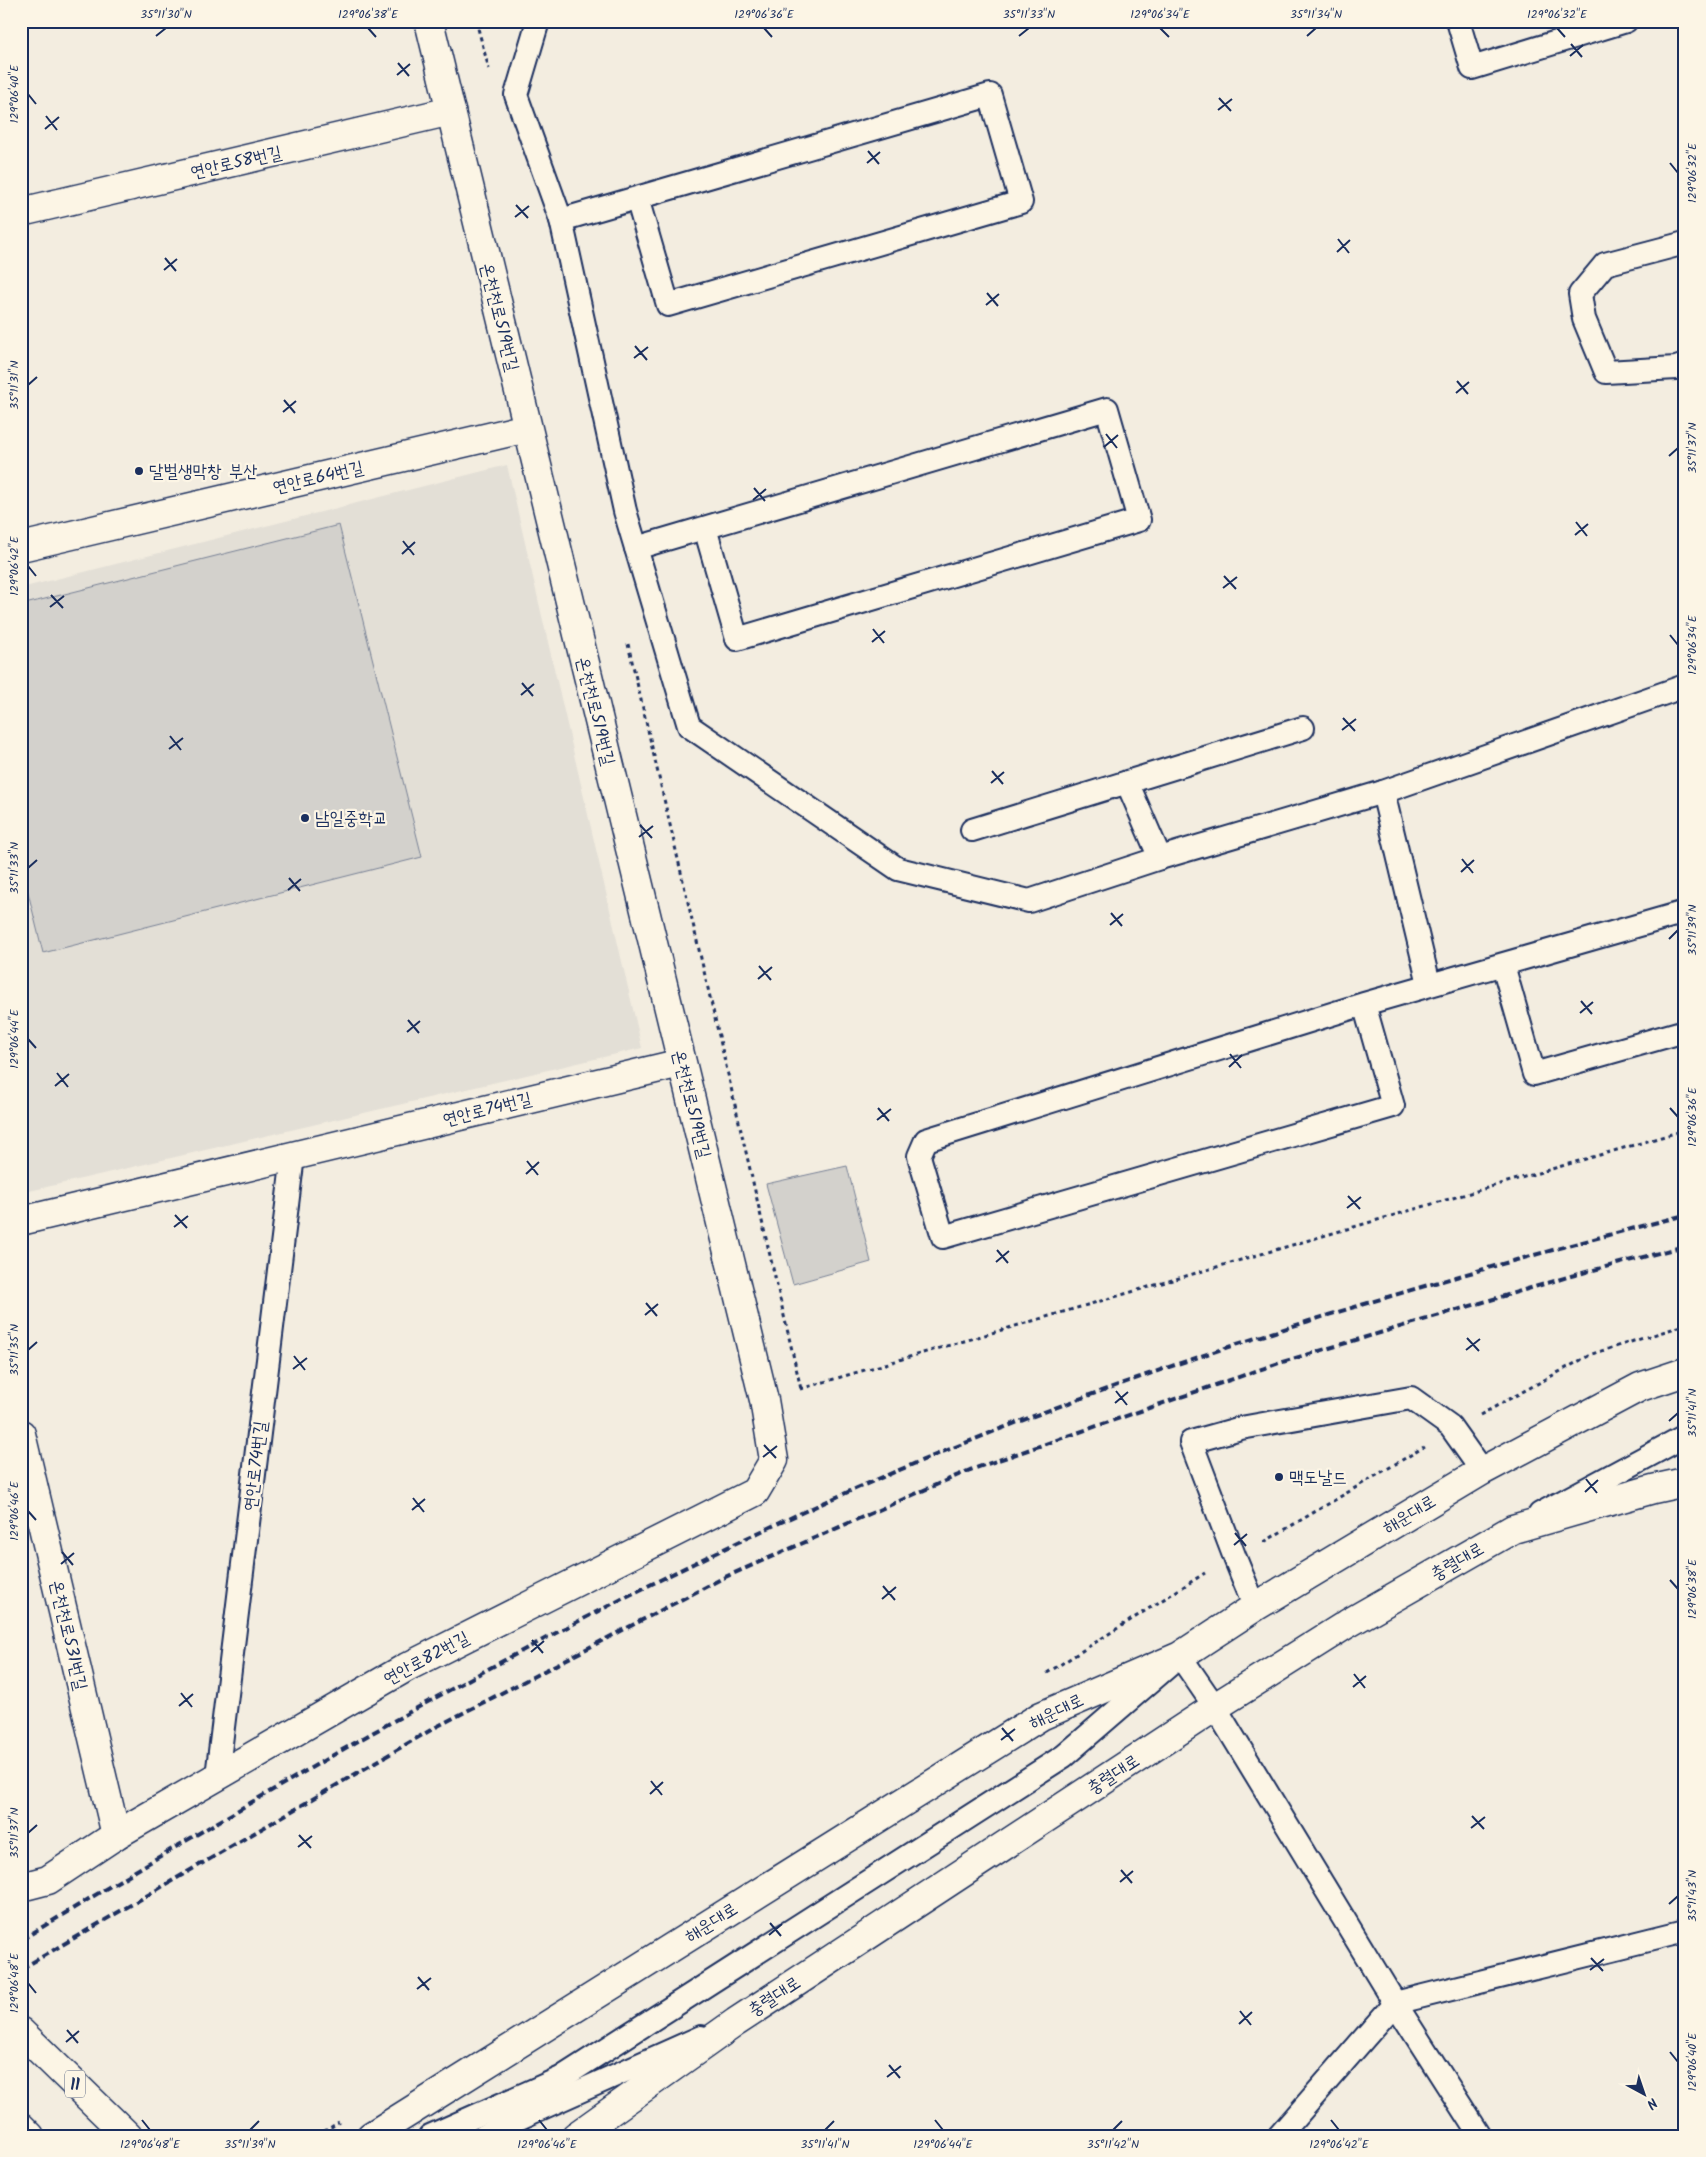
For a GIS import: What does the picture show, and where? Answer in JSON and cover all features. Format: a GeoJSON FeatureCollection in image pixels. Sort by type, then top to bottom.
{"type":"FeatureCollection","features":[{"type":"Feature","properties":{"kind":"main road","name":"온천천로519번길"},"geometry":{"type":"LineString","coordinates":[[429,21],[764,1400]]}},
{"type":"Feature","properties":{"kind":"main road","name":"연안로58번길"},"geometry":{"type":"LineString","coordinates":[[21,212],[451,111]]}},
{"type":"Feature","properties":{"kind":"main road","name":"연안로64번길"},"geometry":{"type":"LineString","coordinates":[[21,548],[527,428]]}},
{"type":"Feature","properties":{"kind":"main road","name":"연안로74번길"},"geometry":{"type":"LineString","coordinates":[[21,1221],[681,1063]]}},
{"type":"Feature","properties":{"kind":"main road","name":"해운대로"},"geometry":{"type":"LineString","coordinates":[[371,2136],[1041,1716],[1180,1656],[1255,1606],[1482,1471],[1640,1387],[1685,1372]]}},
{"type":"Feature","properties":{"kind":"main road","name":"연안로82번길"},"geometry":{"type":"LineString","coordinates":[[21,1887],[48,1880],[116,1835],[407,1667],[755,1492],[774,1460],[764,1400]]}},
{"type":"Feature","properties":{"kind":"main road","name":"온천천로531번길"},"geometry":{"type":"LineString","coordinates":[[21,1434],[116,1835]]}},
{"type":"Feature","properties":{"kind":"main road"},"geometry":{"type":"LineString","coordinates":[[1653,1488],[1685,1474]]}},
{"type":"Feature","properties":{"kind":"main road","name":"충렬대로"},"geometry":{"type":"LineString","coordinates":[[576,2136],[736,2022],[1215,1707],[1347,1624],[1512,1529],[1653,1488],[1685,1482]]}},
{"type":"Feature","properties":{"kind":"main road","name":"11"},"geometry":{"type":"LineString","coordinates":[[21,2032],[128,2136]]}},
{"type":"Feature","properties":{"kind":"main road"},"geometry":{"type":"LineString","coordinates":[[21,2127],[30,2136]]}},
{"type":"Feature","properties":{"kind":"lane"},"geometry":{"type":"LineString","coordinates":[[538,21],[516,95],[561,220],[625,511],[689,726],[898,869],[1029,902],[1160,858],[1382,792],[1685,686]]}},
{"type":"Feature","properties":{"kind":"lane"},"geometry":{"type":"LineString","coordinates":[[1458,21],[1472,68],[1626,21]]}},
{"type":"Feature","properties":{"kind":"lane"},"geometry":{"type":"LineString","coordinates":[[561,220],[636,198],[990,95],[1020,202],[668,305],[636,198]]}},
{"type":"Feature","properties":{"kind":"lane"},"geometry":{"type":"LineString","coordinates":[[1685,243],[1605,264],[1580,294],[1584,319],[1606,372],[1685,366]]}},
{"type":"Feature","properties":{"kind":"lane"},"geometry":{"type":"LineString","coordinates":[[636,548],[1107,409],[1139,520],[737,639],[705,528]]}},
{"type":"Feature","properties":{"kind":"lane"},"geometry":{"type":"LineString","coordinates":[[972,830],[1303,728],[1127,782],[1160,858]]}},
{"type":"Feature","properties":{"kind":"lane"},"geometry":{"type":"LineString","coordinates":[[1382,792],[1429,984]]}},
{"type":"Feature","properties":{"kind":"lane"},"geometry":{"type":"LineString","coordinates":[[1364,1004],[1393,1106],[943,1237],[919,1156],[926,1140],[1364,1004],[1429,984],[1503,965],[1685,912]]}},
{"type":"Feature","properties":{"kind":"lane"},"geometry":{"type":"LineString","coordinates":[[1503,965],[1534,1074],[1685,1030]]}},
{"type":"Feature","properties":{"kind":"lane","name":"연안로74번길"},"geometry":{"type":"LineString","coordinates":[[217,1776],[292,1156]]}},
{"type":"Feature","properties":{"kind":"lane"},"geometry":{"type":"LineString","coordinates":[[1255,1606],[1234,1558],[1191,1442],[1241,1428],[1411,1398],[1450,1426],[1482,1471]]}},
{"type":"Feature","properties":{"kind":"lane"},"geometry":{"type":"LineString","coordinates":[[1512,1529],[1685,1436]]}},
{"type":"Feature","properties":{"kind":"lane"},"geometry":{"type":"LineString","coordinates":[[430,2136],[561,2078],[1064,1756],[1180,1656],[1215,1707],[1395,2003],[1480,2136]]}},
{"type":"Feature","properties":{"kind":"lane"},"geometry":{"type":"LineString","coordinates":[[1279,2136],[1395,2003],[1685,1931]]}},
{"type":"Feature","properties":{"kind":"lane"},"geometry":{"type":"LineString","coordinates":[[484,2136],[513,2121],[736,2022]]}},
{"type":"Feature","properties":{"kind":"path"},"geometry":{"type":"LineString","coordinates":[[476,21],[491,77]]}},
{"type":"Feature","properties":{"kind":"path"},"geometry":{"type":"LineString","coordinates":[[627,639],[801,1389]]}},
{"type":"Feature","properties":{"kind":"path"},"geometry":{"type":"LineString","coordinates":[[764,1400],[1685,1130]]}},
{"type":"Feature","properties":{"kind":"path"},"geometry":{"type":"LineString","coordinates":[[1472,1419],[1592,1354],[1685,1325]]}},
{"type":"Feature","properties":{"kind":"path"},"geometry":{"type":"LineString","coordinates":[[1257,1546],[1427,1446]]}},
{"type":"Feature","properties":{"kind":"shaded area","name":"남일중학교"},"geometry":{"type":"Polygon","coordinates":[[[507,465],[642,1048],[21,1193],[21,588],[507,465]]]}},
{"type":"Feature","properties":{"kind":"shaded area"},"geometry":{"type":"Polygon","coordinates":[[[339,525],[422,857],[43,953],[21,864],[21,605],[339,525]]]}},
{"type":"Feature","properties":{"kind":"shaded area"},"geometry":{"type":"Polygon","coordinates":[[[847,1166],[871,1262],[793,1284],[766,1184],[847,1166]]]}},
{"type":"Feature","properties":{"kind":"railway"},"geometry":{"type":"LineString","coordinates":[[21,1940],[249,1804],[481,1673],[598,1611],[717,1552],[838,1497],[960,1445],[1049,1410],[1228,1347],[1410,1290],[1685,1215]]}},
{"type":"Feature","properties":{"kind":"railway"},"geometry":{"type":"LineString","coordinates":[[21,1969],[436,1727],[723,1578],[970,1470],[1279,1363],[1571,1276],[1685,1246]]}},
{"type":"Feature","properties":{"kind":"place","name":"달벌생막창 부산"},"geometry":{"type":"Point","coordinates":[139,471]}},
{"type":"Feature","properties":{"kind":"place","name":"남일중학교"},"geometry":{"type":"Point","coordinates":[305,818]}},
{"type":"Feature","properties":{"kind":"place","name":"맥도날드"},"geometry":{"type":"Point","coordinates":[1279,1477]}}]}
